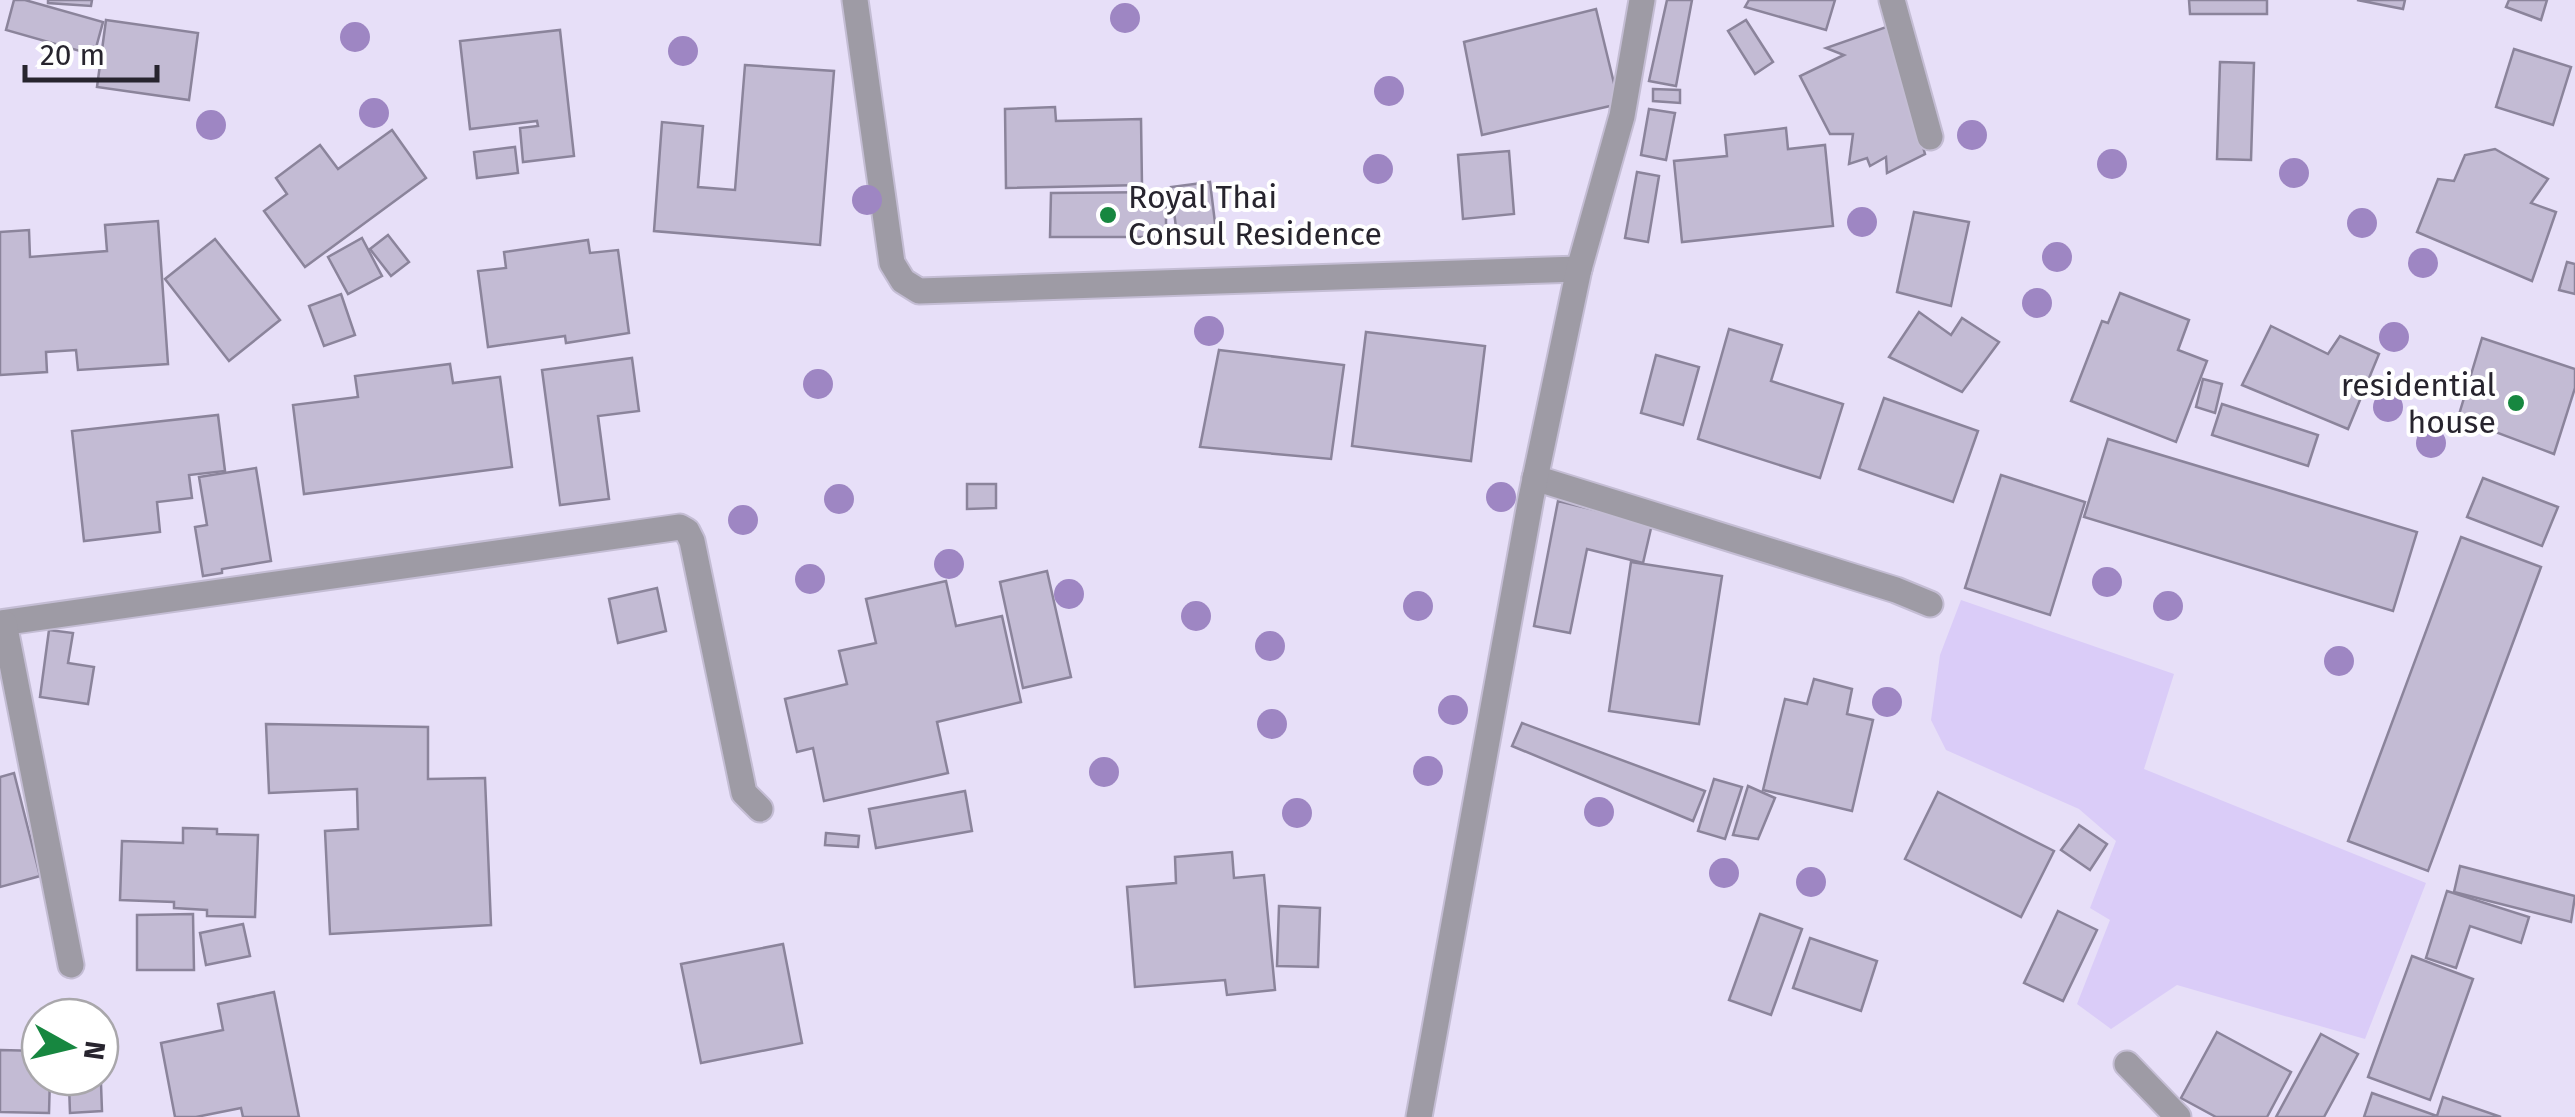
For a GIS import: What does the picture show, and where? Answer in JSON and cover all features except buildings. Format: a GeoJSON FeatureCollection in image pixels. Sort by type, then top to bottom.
{"type":"FeatureCollection","features":[{"type":"Feature","properties":{"kind":"street"},"geometry":{"type":"LineString","coordinates":[[855,0],[892,263],[902,281],[919,291],[1579,269]]}},
{"type":"Feature","properties":{"kind":"street"},"geometry":{"type":"LineString","coordinates":[[1419,1117],[1535,478],[1579,269],[1622,116],[1642,0]]}},
{"type":"Feature","properties":{"kind":"street"},"geometry":{"type":"LineString","coordinates":[[1892,0],[1930,137]]}},
{"type":"Feature","properties":{"kind":"street"},"geometry":{"type":"LineString","coordinates":[[1535,478],[1896,590],[1930,604]]}},
{"type":"Feature","properties":{"kind":"street"},"geometry":{"type":"LineString","coordinates":[[72,965],[2,623],[680,527],[692,541],[744,793],[760,809]]}},
{"type":"Feature","properties":{"kind":"street"},"geometry":{"type":"LineString","coordinates":[[2127,1064],[2178,1117]]}},
{"type":"Feature","properties":{"kind":"shaded area"},"geometry":{"type":"Polygon","coordinates":[[[1961,600],[2174,674],[2144,769],[2426,883],[2365,1039],[2177,985],[2111,1029],[2077,1004],[2110,920],[2090,908],[2116,841],[2079,809],[1946,750],[1931,720],[1940,655],[1961,600]]]}},
{"type":"Feature","properties":{"kind":"place","name":"Royal Thai Consul Residence"},"geometry":{"type":"Point","coordinates":[1108,215]}},
{"type":"Feature","properties":{"kind":"place","name":"residential house"},"geometry":{"type":"Point","coordinates":[2516,403]}}]}
